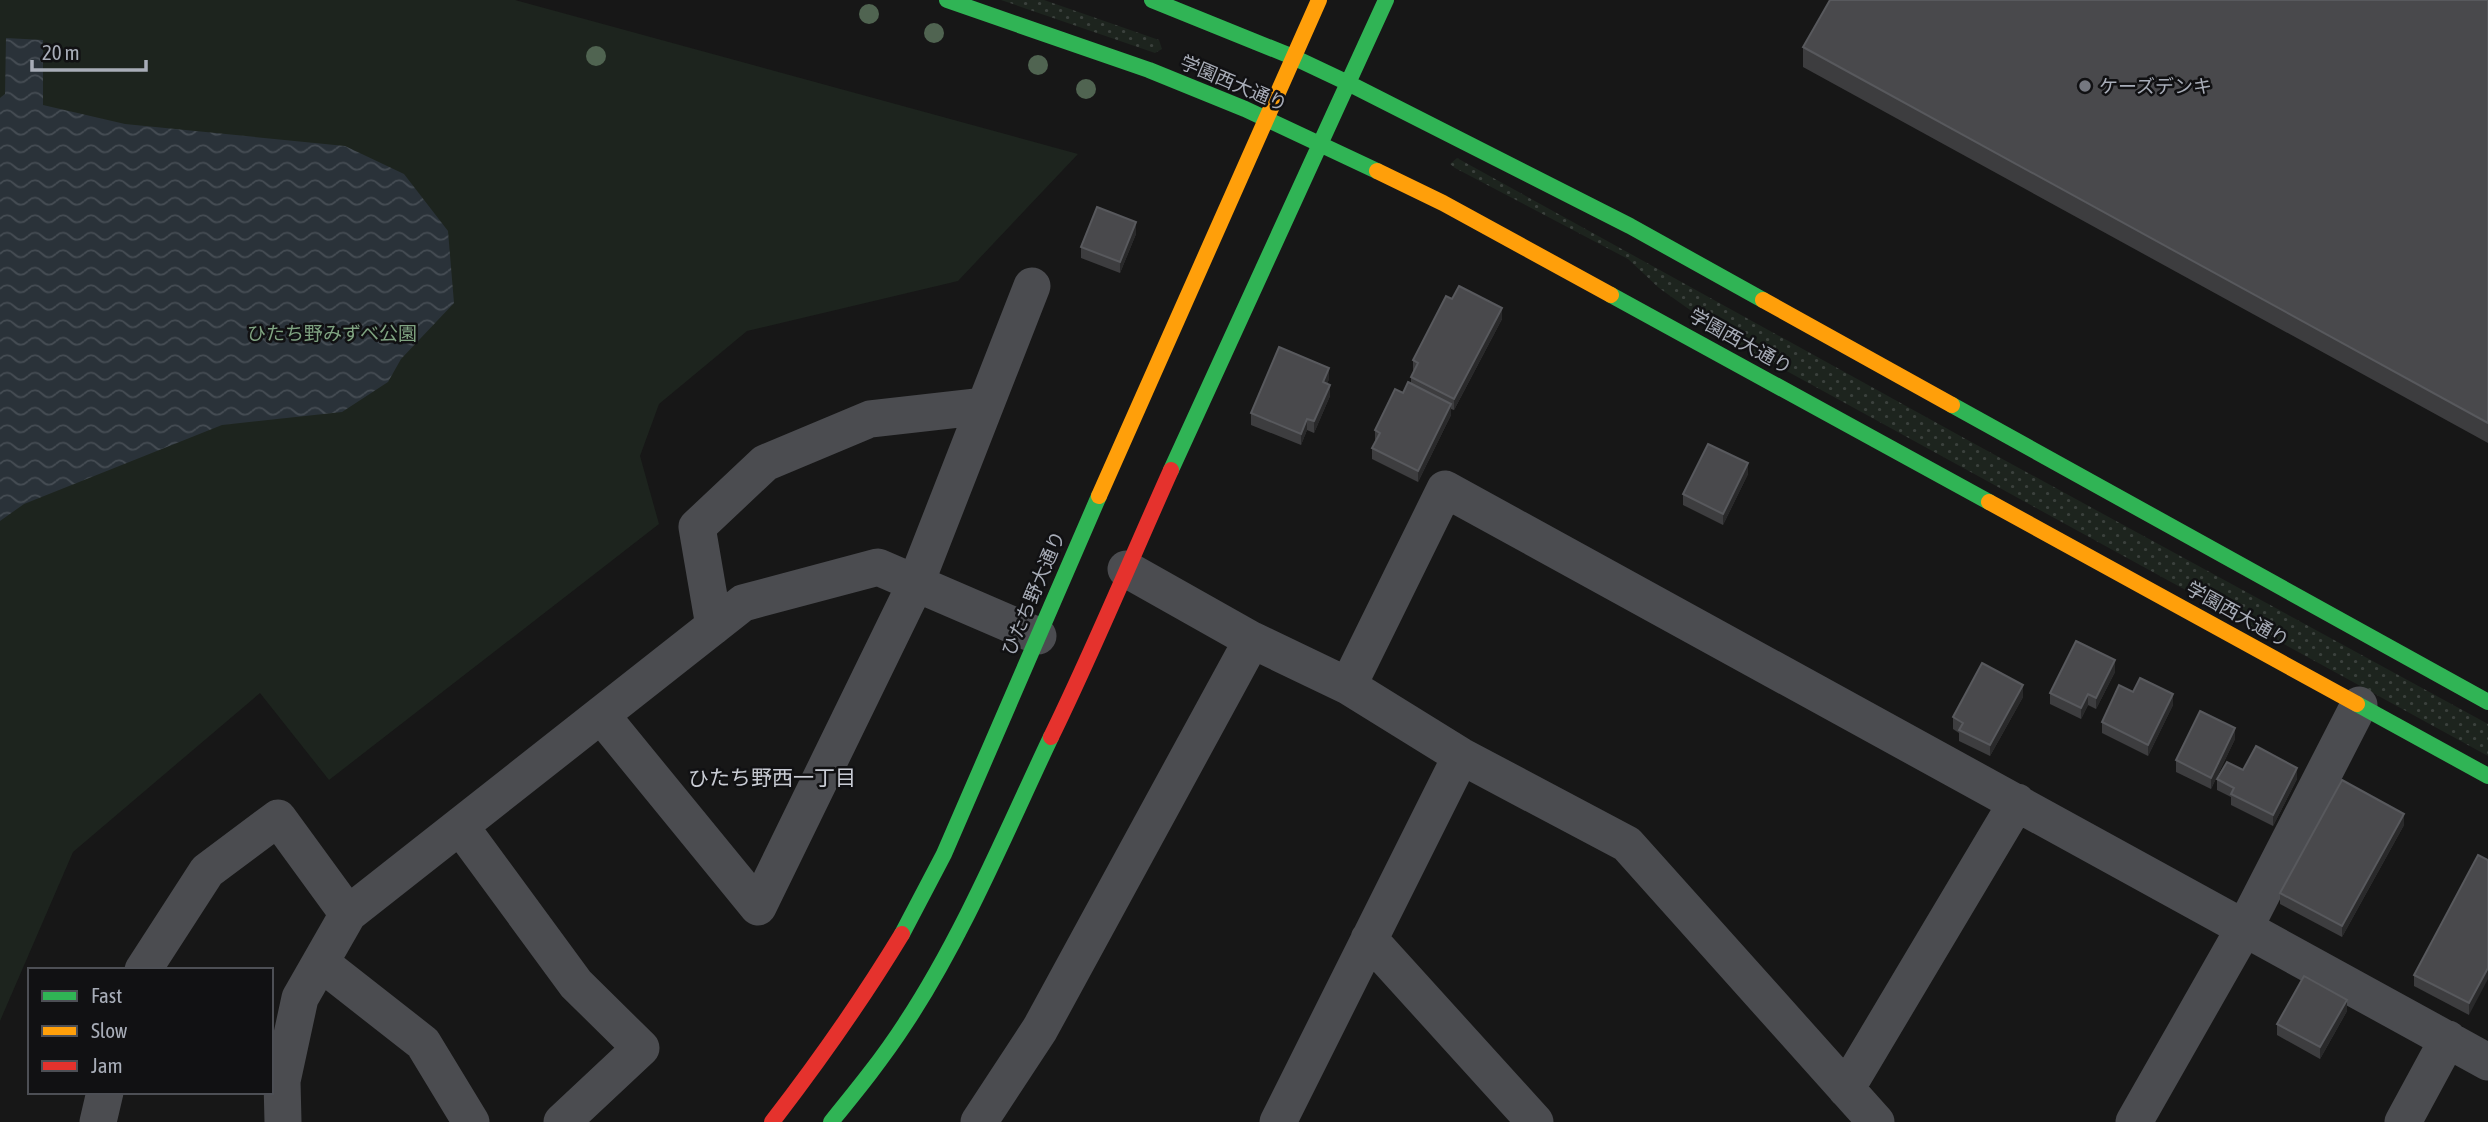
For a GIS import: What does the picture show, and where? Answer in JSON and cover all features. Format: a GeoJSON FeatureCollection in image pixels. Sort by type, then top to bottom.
{"type":"FeatureCollection","features":[{"type":"Feature","properties":{"kind":"main road","name":"学園西大通り"},"geometry":{"type":"LineString","coordinates":[[947,0],[1177,81],[1320,144],[1455,209],[2488,776]]}},
{"type":"Feature","properties":{"kind":"main road"},"geometry":{"type":"LineString","coordinates":[[1152,0],[1293,57],[1348,83],[1630,226],[2488,702]]}},
{"type":"Feature","properties":{"kind":"main road","name":"ひたち野大通り"},"geometry":{"type":"LineString","coordinates":[[772,1122],[859,1004],[910,921],[944,853],[1319,0]]}},
{"type":"Feature","properties":{"kind":"main road"},"geometry":{"type":"LineString","coordinates":[[831,1122],[906,1023],[949,950],[1088,661],[1126,569],[1386,0]]}},
{"type":"Feature","properties":{"kind":"street"},"geometry":{"type":"LineString","coordinates":[[601,715],[758,907],[915,585],[1032,286]]}},
{"type":"Feature","properties":{"kind":"street"},"geometry":{"type":"LineString","coordinates":[[714,626],[697,527],[765,463],[870,419],[985,406]]}},
{"type":"Feature","properties":{"kind":"street"},"geometry":{"type":"LineString","coordinates":[[1348,686],[1445,489],[2488,1062]]}},
{"type":"Feature","properties":{"kind":"street"},"geometry":{"type":"LineString","coordinates":[[283,1122],[282,1081],[300,998],[348,914],[743,603],[878,567],[1038,636]]}},
{"type":"Feature","properties":{"kind":"street"},"geometry":{"type":"LineString","coordinates":[[1126,569],[1252,640],[1348,686],[1461,756],[1627,844],[1876,1122]]}},
{"type":"Feature","properties":{"kind":"street"},"geometry":{"type":"LineString","coordinates":[[979,1122],[1040,1029],[1252,640]]}},
{"type":"Feature","properties":{"kind":"street"},"geometry":{"type":"LineString","coordinates":[[2134,1122],[2245,927],[2359,705]]}},
{"type":"Feature","properties":{"kind":"street"},"geometry":{"type":"LineString","coordinates":[[1282,1120],[1461,756]]}},
{"type":"Feature","properties":{"kind":"street"},"geometry":{"type":"LineString","coordinates":[[1846,1089],[2017,802]]}},
{"type":"Feature","properties":{"kind":"street"},"geometry":{"type":"LineString","coordinates":[[145,968],[207,870],[278,818],[348,914]]}},
{"type":"Feature","properties":{"kind":"street"},"geometry":{"type":"LineString","coordinates":[[460,825],[576,984],[641,1048],[562,1122]]}},
{"type":"Feature","properties":{"kind":"street"},"geometry":{"type":"LineString","coordinates":[[1369,939],[1535,1122]]}},
{"type":"Feature","properties":{"kind":"street"},"geometry":{"type":"LineString","coordinates":[[321,962],[423,1043],[471,1122]]}},
{"type":"Feature","properties":{"kind":"street"},"geometry":{"type":"LineString","coordinates":[[2403,1122],[2448,1040]]}},
{"type":"Feature","properties":{"kind":"street"},"geometry":{"type":"LineString","coordinates":[[98,1122],[105,1094]]}},
{"type":"Feature","properties":{"kind":"green space","name":"ひたち野みずべ公園"},"geometry":{"type":"Polygon","coordinates":[[[0,0],[515,0],[1078,154],[958,281],[747,331],[659,404],[640,456],[659,524],[329,780],[260,693],[73,852],[0,1021],[0,0]]]}},
{"type":"Feature","properties":{"kind":"green space"},"geometry":{"type":"Polygon","coordinates":[[[1001,0],[1044,0],[1159,40],[1162,49],[1155,53],[1001,0]]]}},
{"type":"Feature","properties":{"kind":"green space"},"geometry":{"type":"Polygon","coordinates":[[[1457,158],[2488,724],[2488,756],[1741,346],[1659,288],[1628,259],[1455,168],[1450,164],[1457,158]]]}},
{"type":"Feature","properties":{"kind":"water"},"geometry":{"type":"Polygon","coordinates":[[[6,38],[43,40],[43,105],[125,124],[345,146],[404,174],[448,231],[454,303],[401,359],[388,382],[342,412],[222,425],[24,504],[0,521],[0,98],[5,94],[6,38]]]}},
{"type":"Feature","properties":{"kind":"building"},"geometry":{"type":"Polygon","coordinates":[[[1830,0],[2488,0],[2488,423],[1803,47],[1830,0]]]}},
{"type":"Feature","properties":{"kind":"building"},"geometry":{"type":"Polygon","coordinates":[[[1097,207],[1136,222],[1120,262],[1081,247],[1097,207]]]}},
{"type":"Feature","properties":{"kind":"building"},"geometry":{"type":"Polygon","coordinates":[[[1459,286],[1502,308],[1454,399],[1411,377],[1418,363],[1413,360],[1446,296],[1452,299],[1459,286]]]}},
{"type":"Feature","properties":{"kind":"building"},"geometry":{"type":"Polygon","coordinates":[[[1279,347],[1329,368],[1323,382],[1330,385],[1314,421],[1307,419],[1301,434],[1251,413],[1279,347]]]}},
{"type":"Feature","properties":{"kind":"building"},"geometry":{"type":"Polygon","coordinates":[[[1408,382],[1451,404],[1418,471],[1372,448],[1380,433],[1375,430],[1395,389],[1403,393],[1408,382]]]}},
{"type":"Feature","properties":{"kind":"building"},"geometry":{"type":"Polygon","coordinates":[[[1708,444],[1748,463],[1723,514],[1683,494],[1708,444]]]}},
{"type":"Feature","properties":{"kind":"building"},"geometry":{"type":"Polygon","coordinates":[[[2076,641],[2115,660],[2096,698],[2088,694],[2081,708],[2050,693],[2076,641]]]}},
{"type":"Feature","properties":{"kind":"building"},"geometry":{"type":"Polygon","coordinates":[[[1982,663],[2023,685],[1990,745],[1959,730],[1963,723],[1953,717],[1982,663]]]}},
{"type":"Feature","properties":{"kind":"building"},"geometry":{"type":"Polygon","coordinates":[[[2140,678],[2173,694],[2148,745],[2102,722],[2119,685],[2133,692],[2140,678]]]}},
{"type":"Feature","properties":{"kind":"building"},"geometry":{"type":"Polygon","coordinates":[[[2200,711],[2235,728],[2211,778],[2176,760],[2200,711]]]}},
{"type":"Feature","properties":{"kind":"building"},"geometry":{"type":"Polygon","coordinates":[[[2256,746],[2297,768],[2273,815],[2231,794],[2234,788],[2217,779],[2227,762],[2243,770],[2256,746]]]}},
{"type":"Feature","properties":{"kind":"building"},"geometry":{"type":"Polygon","coordinates":[[[2342,780],[2404,814],[2342,926],[2280,893],[2342,780]]]}},
{"type":"Feature","properties":{"kind":"building"},"geometry":{"type":"Polygon","coordinates":[[[2478,855],[2488,860],[2488,968],[2469,1003],[2414,975],[2478,855]]]}},
{"type":"Feature","properties":{"kind":"building"},"geometry":{"type":"Polygon","coordinates":[[[2304,976],[2347,1000],[2320,1047],[2277,1024],[2304,976]]]}},
{"type":"Feature","properties":{"kind":"traffic: fast"},"geometry":{"type":"LineString","coordinates":[[947,0],[1149,70],[1245,109],[1377,171]]}},
{"type":"Feature","properties":{"kind":"traffic: fast"},"geometry":{"type":"LineString","coordinates":[[1152,0],[1293,57],[1348,83],[1630,226],[1763,300]]}},
{"type":"Feature","properties":{"kind":"traffic: fast"},"geometry":{"type":"LineString","coordinates":[[1171,470],[1386,0]]}},
{"type":"Feature","properties":{"kind":"traffic: fast"},"geometry":{"type":"LineString","coordinates":[[1611,295],[1989,502]]}},
{"type":"Feature","properties":{"kind":"traffic: fast"},"geometry":{"type":"LineString","coordinates":[[1952,405],[2488,702]]}},
{"type":"Feature","properties":{"kind":"traffic: fast"},"geometry":{"type":"LineString","coordinates":[[902,934],[944,854],[1099,496]]}},
{"type":"Feature","properties":{"kind":"traffic: fast"},"geometry":{"type":"LineString","coordinates":[[2357,704],[2488,776]]}},
{"type":"Feature","properties":{"kind":"traffic: fast"},"geometry":{"type":"LineString","coordinates":[[831,1122],[888,1049],[926,990],[983,883],[1051,737]]}},
{"type":"Feature","properties":{"kind":"traffic: slow"},"geometry":{"type":"LineString","coordinates":[[1099,496],[1319,0]]}},
{"type":"Feature","properties":{"kind":"traffic: slow"},"geometry":{"type":"LineString","coordinates":[[1377,171],[1443,203],[1611,295]]}},
{"type":"Feature","properties":{"kind":"traffic: slow"},"geometry":{"type":"LineString","coordinates":[[1763,300],[1952,405]]}},
{"type":"Feature","properties":{"kind":"traffic: slow"},"geometry":{"type":"LineString","coordinates":[[1989,502],[2357,704]]}},
{"type":"Feature","properties":{"kind":"traffic: jam"},"geometry":{"type":"LineString","coordinates":[[1051,737],[1171,470]]}},
{"type":"Feature","properties":{"kind":"traffic: jam"},"geometry":{"type":"LineString","coordinates":[[772,1122],[840,1030],[902,934]]}},
{"type":"Feature","properties":{"kind":"place","name":"ケーズデンキ"},"geometry":{"type":"Point","coordinates":[2085,86]}},
{"type":"Feature","properties":{"kind":"district","name":"ひたち野西一丁目"},"geometry":{"type":"Point","coordinates":[772,778]}}]}
